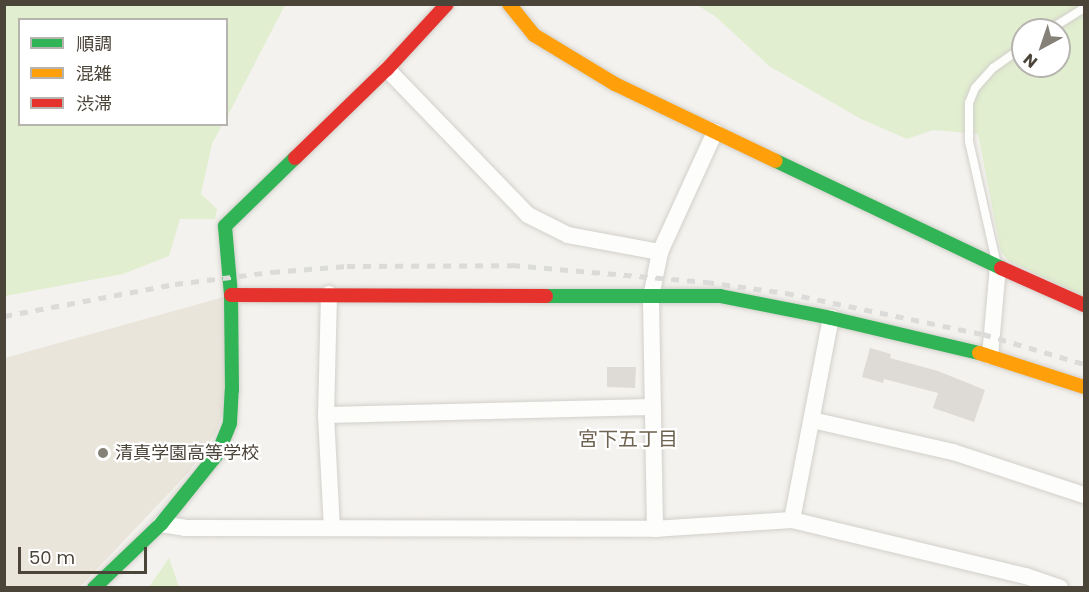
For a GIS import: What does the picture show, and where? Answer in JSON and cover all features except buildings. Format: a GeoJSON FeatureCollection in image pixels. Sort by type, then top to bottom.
{"type":"FeatureCollection","features":[{"type":"Feature","properties":{"kind":"street"},"geometry":{"type":"LineString","coordinates":[[94,588],[161,524],[218,453],[230,423],[231,295],[225,226],[387,69],[447,4]]}},
{"type":"Feature","properties":{"kind":"street"},"geometry":{"type":"LineString","coordinates":[[509,4],[534,35],[615,84],[998,267],[1084,305]]}},
{"type":"Feature","properties":{"kind":"street"},"geometry":{"type":"LineString","coordinates":[[387,69],[528,215],[568,235],[660,252]]}},
{"type":"Feature","properties":{"kind":"street"},"geometry":{"type":"LineString","coordinates":[[655,529],[651,297],[660,252],[715,132]]}},
{"type":"Feature","properties":{"kind":"street"},"geometry":{"type":"LineString","coordinates":[[990,356],[998,267]]}},
{"type":"Feature","properties":{"kind":"street"},"geometry":{"type":"LineString","coordinates":[[329,294],[326,414],[332,528]]}},
{"type":"Feature","properties":{"kind":"street"},"geometry":{"type":"LineString","coordinates":[[231,295],[720,296],[831,318],[990,356],[1084,387]]}},
{"type":"Feature","properties":{"kind":"street"},"geometry":{"type":"LineString","coordinates":[[792,520],[831,318]]}},
{"type":"Feature","properties":{"kind":"street"},"geometry":{"type":"LineString","coordinates":[[326,414],[653,407]]}},
{"type":"Feature","properties":{"kind":"street"},"geometry":{"type":"LineString","coordinates":[[812,420],[953,452],[1084,495]]}},
{"type":"Feature","properties":{"kind":"street"},"geometry":{"type":"LineString","coordinates":[[161,524],[185,528],[655,529],[792,520],[1026,576],[1060,588]]}},
{"type":"Feature","properties":{"kind":"lane"},"geometry":{"type":"LineString","coordinates":[[1068,18],[1084,8]]}},
{"type":"Feature","properties":{"kind":"lane"},"geometry":{"type":"LineString","coordinates":[[998,267],[969,141],[969,103],[975,88],[993,68],[1011,55]]}},
{"type":"Feature","properties":{"kind":"shaded area","name":"清真学園高等学校"},"geometry":{"type":"Polygon","coordinates":[[[231,295],[236,380],[215,434],[189,472],[80,587],[5,588],[5,358],[231,295]]]}},
{"type":"Feature","properties":{"kind":"green space"},"geometry":{"type":"Polygon","coordinates":[[[5,4],[285,5],[228,115],[228,18],[18,18],[18,126],[221,126],[212,144],[201,194],[217,209],[215,219],[180,219],[169,256],[123,274],[5,296],[5,4]]]}},
{"type":"Feature","properties":{"kind":"green space"},"geometry":{"type":"Polygon","coordinates":[[[697,5],[1084,5],[1084,297],[1009,261],[1001,252],[978,134],[933,130],[907,139],[861,119],[769,66],[715,16],[697,5]]]}},
{"type":"Feature","properties":{"kind":"green space"},"geometry":{"type":"Polygon","coordinates":[[[169,558],[179,587],[149,587],[169,558]]]}},
{"type":"Feature","properties":{"kind":"railway"},"geometry":{"type":"LineString","coordinates":[[4,316],[175,284],[272,272],[347,266],[512,265],[706,282],[786,293],[983,334],[1084,364]]}},
{"type":"Feature","properties":{"kind":"traffic: fast"},"geometry":{"type":"LineString","coordinates":[[94,588],[161,524],[218,453],[230,423],[232,390],[231,295],[225,226],[295,158]]}},
{"type":"Feature","properties":{"kind":"traffic: fast"},"geometry":{"type":"LineString","coordinates":[[776,161],[1001,268]]}},
{"type":"Feature","properties":{"kind":"traffic: fast"},"geometry":{"type":"LineString","coordinates":[[546,296],[720,296],[831,318],[979,353]]}},
{"type":"Feature","properties":{"kind":"traffic: slow"},"geometry":{"type":"LineString","coordinates":[[509,4],[534,35],[615,84],[776,161]]}},
{"type":"Feature","properties":{"kind":"traffic: slow"},"geometry":{"type":"LineString","coordinates":[[979,353],[1084,387]]}},
{"type":"Feature","properties":{"kind":"traffic: jam"},"geometry":{"type":"LineString","coordinates":[[295,158],[387,69],[447,4]]}},
{"type":"Feature","properties":{"kind":"traffic: jam"},"geometry":{"type":"LineString","coordinates":[[1001,268],[1084,305]]}},
{"type":"Feature","properties":{"kind":"traffic: jam"},"geometry":{"type":"LineString","coordinates":[[231,295],[546,296]]}},
{"type":"Feature","properties":{"kind":"place","name":"清真学園高等学校"},"geometry":{"type":"Point","coordinates":[103,453]}},
{"type":"Feature","properties":{"kind":"district","name":"宮下五丁目"},"geometry":{"type":"Point","coordinates":[628,439]}}]}
